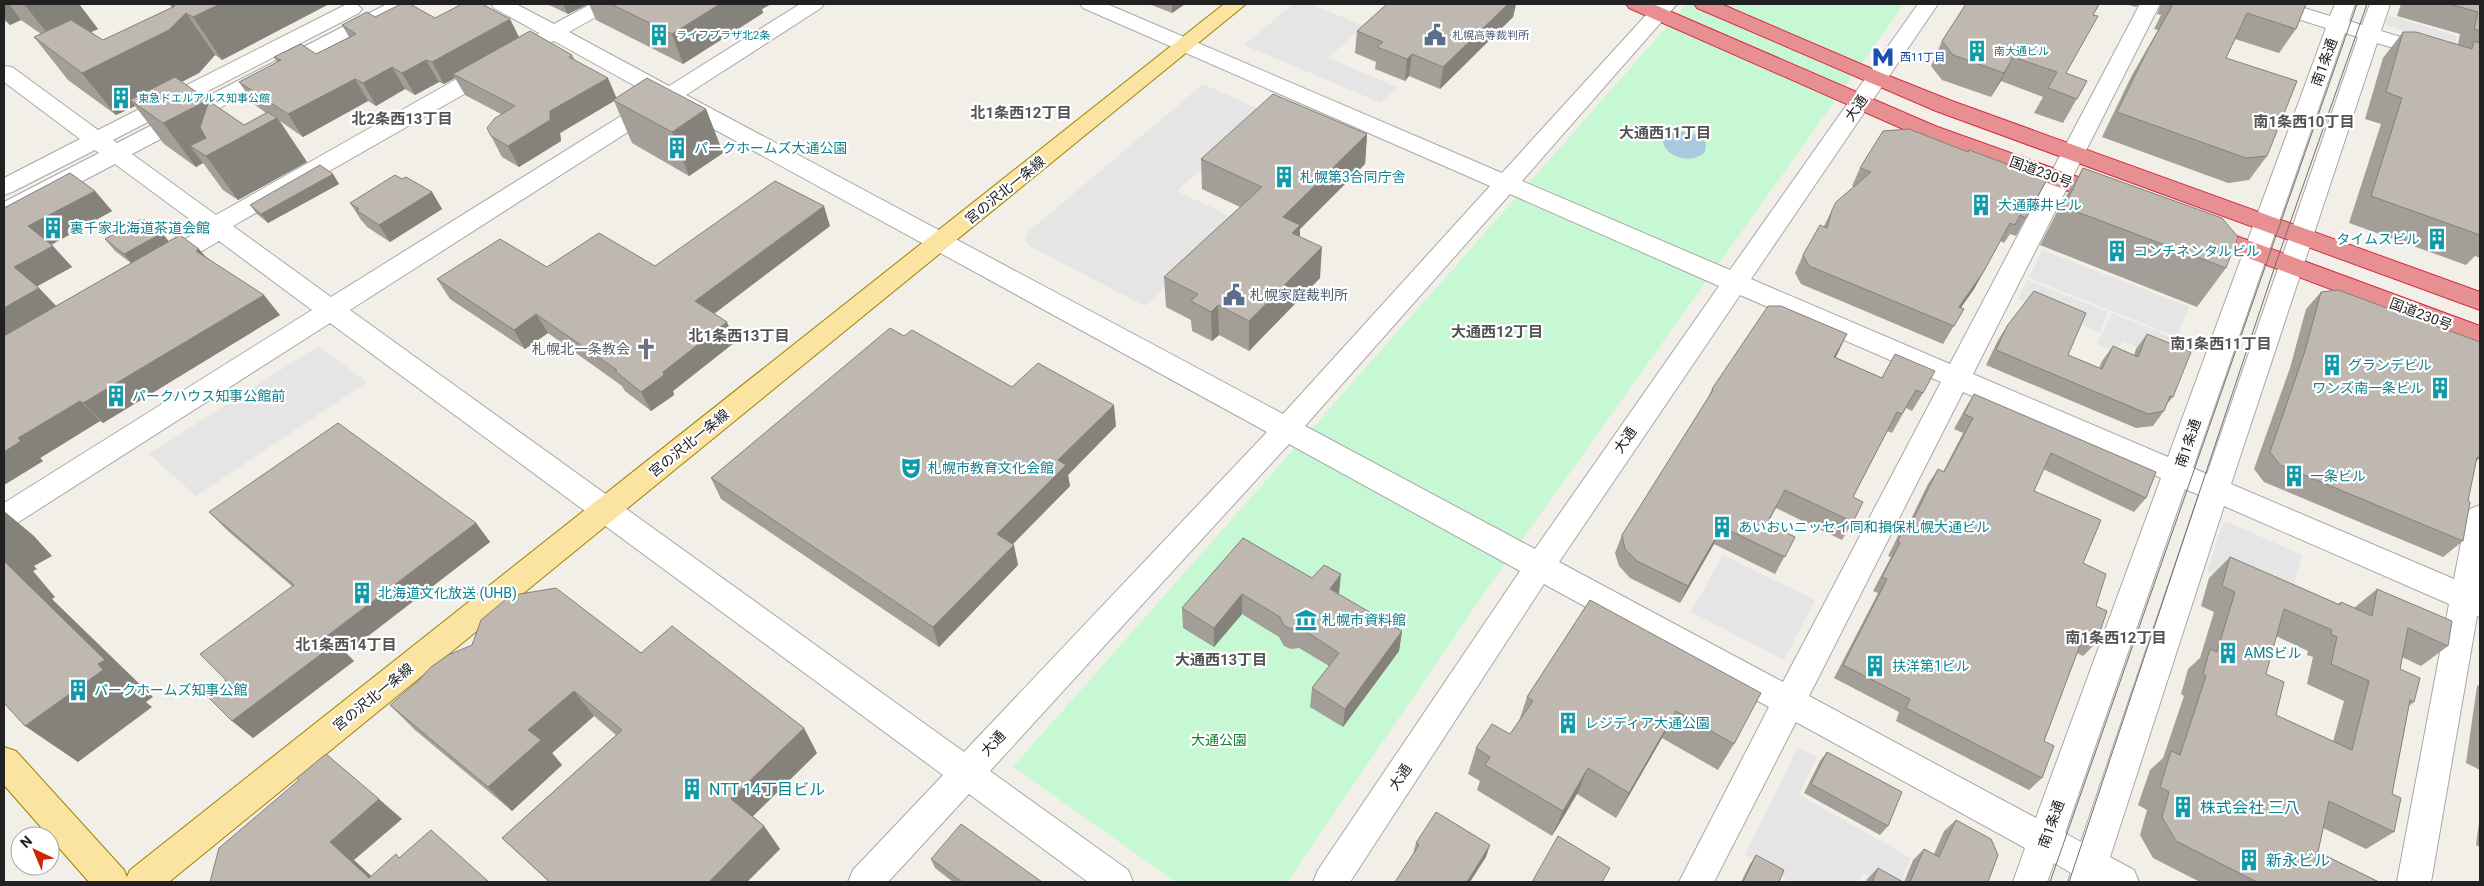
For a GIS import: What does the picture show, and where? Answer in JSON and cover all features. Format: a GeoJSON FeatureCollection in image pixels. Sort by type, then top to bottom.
{"type":"FeatureCollection","features":[{"type":"Feature","properties":{"kind":"highway","name":"国道230号"},"geometry":{"type":"LineString","coordinates":[[1636,4],[1663,8],[1860,102],[1927,131],[2129,205]]}},
{"type":"Feature","properties":{"kind":"highway"},"geometry":{"type":"LineString","coordinates":[[1704,4],[1876,79],[2480,301]]}},
{"type":"Feature","properties":{"kind":"highway","name":"国道230号"},"geometry":{"type":"LineString","coordinates":[[2183,225],[2480,336]]}},
{"type":"Feature","properties":{"kind":"main road","name":"宮の沢北一条線"},"geometry":{"type":"LineString","coordinates":[[142,882],[1236,4]]}},
{"type":"Feature","properties":{"kind":"main road"},"geometry":{"type":"LineString","coordinates":[[4,762],[112,882]]}},
{"type":"Feature","properties":{"kind":"street"},"geometry":{"type":"LineString","coordinates":[[4,212],[106,147],[362,4]]}},
{"type":"Feature","properties":{"kind":"street"},"geometry":{"type":"LineString","coordinates":[[4,187],[106,147],[402,4]]}},
{"type":"Feature","properties":{"kind":"street"},"geometry":{"type":"LineString","coordinates":[[501,4],[2045,841],[2088,874],[2122,882]]}},
{"type":"Feature","properties":{"kind":"street"},"geometry":{"type":"LineString","coordinates":[[142,274],[605,4]]}},
{"type":"Feature","properties":{"kind":"street"},"geometry":{"type":"LineString","coordinates":[[4,517],[814,4]]}},
{"type":"Feature","properties":{"kind":"street"},"geometry":{"type":"LineString","coordinates":[[1090,4],[2473,601]]}},
{"type":"Feature","properties":{"kind":"street","name":"大通"},"geometry":{"type":"LineString","coordinates":[[1330,882],[1540,567],[1928,4]]}},
{"type":"Feature","properties":{"kind":"street"},"geometry":{"type":"LineString","coordinates":[[1696,882],[2071,152],[2150,4]]}},
{"type":"Feature","properties":{"kind":"street"},"geometry":{"type":"LineString","coordinates":[[2270,4],[2341,14],[2370,34],[2480,68]]}},
{"type":"Feature","properties":{"kind":"street"},"geometry":{"type":"LineString","coordinates":[[2088,874],[2290,265],[2380,4]]}},
{"type":"Feature","properties":{"kind":"street","name":"大通"},"geometry":{"type":"LineString","coordinates":[[864,882],[1286,429],[1663,8]]}},
{"type":"Feature","properties":{"kind":"street","name":"南1条通"},"geometry":{"type":"LineString","coordinates":[[2030,882],[2341,14]]}},
{"type":"Feature","properties":{"kind":"street"},"geometry":{"type":"LineString","coordinates":[[4,72],[966,772],[1106,879]]}},
{"type":"Feature","properties":{"kind":"street"},"geometry":{"type":"LineString","coordinates":[[2414,882],[2473,601],[2480,517]]}},
{"type":"Feature","properties":{"kind":"green space","name":"大通公園"},"geometry":{"type":"Polygon","coordinates":[[[1687,4],[1904,4],[1487,589],[1287,882],[1176,882],[1013,767],[1687,4]]]}},
{"type":"Feature","properties":{"kind":"shaded area"},"geometry":{"type":"Polygon","coordinates":[[[1293,4],[1310,4],[1364,26],[1328,58],[1397,87],[1381,103],[1244,45],[1293,4]]]}},
{"type":"Feature","properties":{"kind":"shaded area"},"geometry":{"type":"Polygon","coordinates":[[[2388,15],[2457,36],[2454,46],[2385,25],[2388,15]]]}},
{"type":"Feature","properties":{"kind":"shaded area"},"geometry":{"type":"Polygon","coordinates":[[[1203,84],[1265,112],[1177,191],[1236,219],[1145,306],[1031,247],[1025,240],[1027,233],[1203,84]]]}},
{"type":"Feature","properties":{"kind":"shaded area"},"geometry":{"type":"Polygon","coordinates":[[[2042,250],[2189,307],[2177,337],[2029,278],[2042,250]]]}},
{"type":"Feature","properties":{"kind":"shaded area"},"geometry":{"type":"Polygon","coordinates":[[[2027,280],[2108,312],[2100,332],[2018,299],[2027,280]]]}},
{"type":"Feature","properties":{"kind":"shaded area"},"geometry":{"type":"Polygon","coordinates":[[[2112,313],[2192,345],[2184,366],[2122,341],[2116,352],[2097,344],[2112,313]]]}},
{"type":"Feature","properties":{"kind":"shaded area"},"geometry":{"type":"Polygon","coordinates":[[[318,346],[367,382],[196,496],[149,454],[318,346]]]}},
{"type":"Feature","properties":{"kind":"shaded area"},"geometry":{"type":"Polygon","coordinates":[[[2223,523],[2230,523],[2302,555],[2294,584],[2318,594],[2311,618],[2207,572],[2223,523]]]}},
{"type":"Feature","properties":{"kind":"shaded area"},"geometry":{"type":"Polygon","coordinates":[[[1723,555],[1815,600],[1784,660],[1691,612],[1723,555]]]}},
{"type":"Feature","properties":{"kind":"shaded area"},"geometry":{"type":"Polygon","coordinates":[[[1798,747],[1817,757],[1799,795],[1911,858],[1901,882],[1879,882],[1863,873],[1858,882],[1791,882],[1745,855],[1798,747]]]}},
{"type":"Feature","properties":{"kind":"water"},"geometry":{"type":"Polygon","coordinates":[[[1682,131],[1699,137],[1706,143],[1705,152],[1700,156],[1687,159],[1675,156],[1665,148],[1663,142],[1664,138],[1673,132],[1682,131]]]}},
{"type":"Feature","properties":{"kind":"building"},"geometry":{"type":"Polygon","coordinates":[[[171,4],[220,4],[193,17],[186,13],[169,30],[82,73],[34,37],[71,20],[103,40],[175,6],[171,4]]]}},
{"type":"Feature","properties":{"kind":"building"},"geometry":{"type":"Polygon","coordinates":[[[401,4],[410,4],[435,18],[462,4],[482,4],[510,19],[432,62],[426,60],[402,73],[392,67],[363,83],[355,79],[288,114],[239,82],[281,60],[274,57],[301,44],[316,54],[356,34],[342,25],[367,12],[375,17],[401,4]]]}},
{"type":"Feature","properties":{"kind":"building"},"geometry":{"type":"Polygon","coordinates":[[[611,4],[720,4],[672,34],[611,4]]]}},
{"type":"Feature","properties":{"kind":"building","name":"札幌高等裁判所"},"geometry":{"type":"Polygon","coordinates":[[[1387,4],[1508,4],[1443,67],[1412,54],[1407,59],[1377,47],[1383,42],[1357,31],[1387,4]]]}},
{"type":"Feature","properties":{"kind":"building"},"geometry":{"type":"Polygon","coordinates":[[[1966,4],[2099,4],[2093,15],[2098,16],[2066,73],[2087,81],[2077,99],[2048,88],[2057,72],[2013,57],[2004,73],[1953,55],[1942,41],[1966,4]]]}},
{"type":"Feature","properties":{"kind":"building"},"geometry":{"type":"Polygon","coordinates":[[[2168,4],[2306,4],[2296,29],[2247,13],[2226,58],[2297,81],[2267,156],[2246,158],[2117,112],[2172,6],[2168,4]]]}},
{"type":"Feature","properties":{"kind":"building"},"geometry":{"type":"Polygon","coordinates":[[[2450,4],[2480,4],[2480,31],[2474,29],[2478,12],[2450,4]]]}},
{"type":"Feature","properties":{"kind":"building"},"geometry":{"type":"Polygon","coordinates":[[[530,31],[572,55],[569,57],[608,78],[550,111],[550,120],[508,146],[491,136],[487,128],[495,118],[515,106],[453,74],[530,31]]]}},
{"type":"Feature","properties":{"kind":"building"},"geometry":{"type":"Polygon","coordinates":[[[2403,32],[2416,32],[2472,49],[2474,41],[2480,43],[2480,235],[2371,196],[2402,98],[2386,92],[2403,32]]]}},
{"type":"Feature","properties":{"kind":"building"},"geometry":{"type":"Polygon","coordinates":[[[175,77],[208,100],[163,123],[130,100],[175,77]]]}},
{"type":"Feature","properties":{"kind":"building"},"geometry":{"type":"Polygon","coordinates":[[[647,78],[706,109],[672,132],[613,100],[647,78]]]}},
{"type":"Feature","properties":{"kind":"building"},"geometry":{"type":"Polygon","coordinates":[[[1273,94],[1367,134],[1283,217],[1300,225],[1292,233],[1322,247],[1249,321],[1218,305],[1211,312],[1191,301],[1198,294],[1164,277],[1262,187],[1201,159],[1273,94]]]}},
{"type":"Feature","properties":{"kind":"building"},"geometry":{"type":"Polygon","coordinates":[[[209,101],[244,125],[268,112],[277,118],[206,156],[190,146],[206,138],[200,127],[209,101]]]}},
{"type":"Feature","properties":{"kind":"building"},"geometry":{"type":"Polygon","coordinates":[[[1909,129],[1968,152],[1969,150],[2047,179],[2026,218],[2020,215],[2015,225],[2010,223],[1984,271],[1959,307],[1964,309],[1954,326],[1809,266],[1803,255],[1820,225],[1827,228],[1836,202],[1871,172],[1860,168],[1883,131],[1909,129]]]}},
{"type":"Feature","properties":{"kind":"building"},"geometry":{"type":"Polygon","coordinates":[[[320,165],[333,174],[261,214],[250,205],[320,165]]]}},
{"type":"Feature","properties":{"kind":"building"},"geometry":{"type":"Polygon","coordinates":[[[2083,168],[2222,218],[2238,237],[2226,268],[2064,207],[2083,168]]]}},
{"type":"Feature","properties":{"kind":"building"},"geometry":{"type":"Polygon","coordinates":[[[70,173],[95,191],[28,226],[53,246],[14,267],[39,288],[4,308],[4,208],[70,173]]]}},
{"type":"Feature","properties":{"kind":"building"},"geometry":{"type":"Polygon","coordinates":[[[395,175],[402,179],[406,177],[432,192],[379,225],[356,210],[359,209],[350,203],[395,175]]]}},
{"type":"Feature","properties":{"kind":"building"},"geometry":{"type":"Polygon","coordinates":[[[775,181],[824,206],[695,301],[727,322],[663,372],[664,375],[641,392],[615,371],[617,370],[536,314],[514,330],[437,279],[500,239],[547,267],[599,233],[655,266],[775,181]]]}},
{"type":"Feature","properties":{"kind":"building"},"geometry":{"type":"Polygon","coordinates":[[[139,220],[145,220],[162,233],[124,254],[105,239],[139,220]]]}},
{"type":"Feature","properties":{"kind":"building"},"geometry":{"type":"Polygon","coordinates":[[[180,235],[199,249],[196,251],[264,295],[83,403],[80,401],[18,438],[21,441],[4,452],[4,336],[180,235]]]}},
{"type":"Feature","properties":{"kind":"building"},"geometry":{"type":"Polygon","coordinates":[[[2338,290],[2480,342],[2480,458],[2477,457],[2468,501],[2470,502],[2463,541],[2280,465],[2270,452],[2305,351],[2321,292],[2338,290]]]}},
{"type":"Feature","properties":{"kind":"building"},"geometry":{"type":"Polygon","coordinates":[[[2034,291],[2086,313],[2068,355],[2102,369],[2113,346],[2138,357],[2147,334],[2191,352],[2173,397],[2170,396],[2164,411],[2148,414],[1996,350],[2007,326],[2034,291]]]}},
{"type":"Feature","properties":{"kind":"building"},"geometry":{"type":"Polygon","coordinates":[[[1768,306],[1781,306],[1847,334],[1834,357],[1882,378],[1895,354],[1935,371],[1923,393],[1916,390],[1902,414],[1897,412],[1853,497],[1863,502],[1853,522],[1785,490],[1767,523],[1795,537],[1785,557],[1722,527],[1688,586],[1637,561],[1625,549],[1622,535],[1712,389],[1768,306]]]}},
{"type":"Feature","properties":{"kind":"building"},"geometry":{"type":"Polygon","coordinates":[[[890,328],[904,336],[912,330],[1012,387],[1038,363],[1114,405],[1058,460],[1066,465],[997,534],[1014,545],[933,627],[711,478],[890,328]]]}},
{"type":"Feature","properties":{"kind":"building"},"geometry":{"type":"Polygon","coordinates":[[[1974,394],[2156,472],[2146,498],[2051,453],[2034,491],[2101,520],[2083,563],[2106,574],[2096,606],[2107,611],[2096,643],[2083,637],[2044,741],[2054,746],[2042,778],[1906,708],[1910,699],[1843,665],[1887,579],[1882,577],[1900,543],[1898,541],[1907,522],[1911,524],[1938,469],[1944,472],[1973,418],[1964,414],[1974,394]]]}},
{"type":"Feature","properties":{"kind":"building","name":"北海道文化放送 (UHB)"},"geometry":{"type":"Polygon","coordinates":[[[338,423],[476,523],[327,636],[336,643],[232,721],[206,695],[226,680],[200,654],[294,585],[209,512],[338,423]]]}},
{"type":"Feature","properties":{"kind":"building"},"geometry":{"type":"Polygon","coordinates":[[[1243,538],[1312,578],[1324,565],[1341,574],[1330,589],[1402,631],[1345,709],[1312,688],[1339,653],[1301,628],[1292,629],[1284,626],[1280,617],[1242,594],[1214,628],[1182,608],[1243,538]]]}},
{"type":"Feature","properties":{"kind":"building"},"geometry":{"type":"Polygon","coordinates":[[[2230,557],[2340,605],[2341,602],[2372,616],[2377,589],[2452,621],[2448,646],[2408,628],[2400,669],[2420,678],[2414,702],[2410,700],[2392,794],[2401,798],[2394,832],[2329,801],[2318,852],[2379,882],[2257,882],[2176,841],[2162,817],[2169,792],[2160,787],[2171,751],[2180,755],[2206,676],[2203,674],[2210,649],[2217,652],[2235,592],[2222,586],[2230,557]],[[2284,609],[2266,674],[2284,682],[2276,715],[2352,750],[2369,681],[2331,664],[2337,637],[2331,634],[2332,630],[2284,609]]]}},
{"type":"Feature","properties":{"kind":"building"},"geometry":{"type":"Polygon","coordinates":[[[4,561],[105,660],[98,664],[103,670],[25,726],[4,703],[4,561]]]}},
{"type":"Feature","properties":{"kind":"building"},"geometry":{"type":"Polygon","coordinates":[[[556,588],[641,653],[672,626],[804,728],[731,799],[764,826],[709,882],[550,882],[502,838],[622,730],[574,691],[528,730],[541,740],[488,787],[390,705],[431,667],[448,655],[472,645],[481,620],[505,600],[520,594],[556,588]]]}},
{"type":"Feature","properties":{"kind":"building"},"geometry":{"type":"Polygon","coordinates":[[[1590,600],[1761,693],[1734,744],[1676,711],[1629,793],[1588,768],[1563,811],[1485,765],[1490,757],[1476,748],[1492,724],[1510,734],[1533,701],[1527,697],[1590,600]]]}},
{"type":"Feature","properties":{"kind":"building"},"geometry":{"type":"Polygon","coordinates":[[[1827,752],[1902,792],[1888,826],[1811,784],[1827,752]]]}},
{"type":"Feature","properties":{"kind":"building"},"geometry":{"type":"Polygon","coordinates":[[[326,754],[379,799],[330,842],[369,878],[396,854],[399,858],[431,830],[489,882],[210,882],[219,848],[299,780],[297,778],[326,754]]]}},
{"type":"Feature","properties":{"kind":"building"},"geometry":{"type":"Polygon","coordinates":[[[1436,812],[1490,845],[1467,882],[1395,882],[1419,845],[1416,843],[1436,812]]]}},
{"type":"Feature","properties":{"kind":"building"},"geometry":{"type":"Polygon","coordinates":[[[1956,820],[1991,839],[1998,855],[1988,882],[1910,882],[1924,849],[1939,857],[1956,820]]]}},
{"type":"Feature","properties":{"kind":"building"},"geometry":{"type":"Polygon","coordinates":[[[961,824],[1042,882],[962,882],[931,859],[961,824]]]}},
{"type":"Feature","properties":{"kind":"building"},"geometry":{"type":"Polygon","coordinates":[[[1558,836],[1610,868],[1602,882],[1532,882],[1558,836]]]}},
{"type":"Feature","properties":{"kind":"building"},"geometry":{"type":"Polygon","coordinates":[[[1756,855],[1784,870],[1779,882],[1743,882],[1756,855]]]}},
{"type":"Feature","properties":{"kind":"building"},"geometry":{"type":"Polygon","coordinates":[[[1878,868],[1903,882],[1872,882],[1878,868]]]}},
{"type":"Feature","properties":{"kind":"tram line"},"geometry":{"type":"LineString","coordinates":[[2050,882],[2357,4]]}},
{"type":"Feature","properties":{"kind":"tram line"},"geometry":{"type":"LineString","coordinates":[[2069,882],[2277,260],[2367,4]]}},
{"type":"Feature","properties":{"kind":"place","name":"ライフプラザ北2条"},"geometry":{"type":"Point","coordinates":[659,35]}},
{"type":"Feature","properties":{"kind":"place","name":"札幌高等裁判所"},"geometry":{"type":"Point","coordinates":[1435,35]}},
{"type":"Feature","properties":{"kind":"place","name":"南大通ビル"},"geometry":{"type":"Point","coordinates":[1977,51]}},
{"type":"Feature","properties":{"kind":"place","name":"西11丁目"},"geometry":{"type":"Point","coordinates":[1883,57]}},
{"type":"Feature","properties":{"kind":"place","name":"東急ドエルアルス知事公館"},"geometry":{"type":"Point","coordinates":[121,98]}},
{"type":"Feature","properties":{"kind":"place","name":"パークホームズ大通公園"},"geometry":{"type":"Point","coordinates":[677,148]}},
{"type":"Feature","properties":{"kind":"place","name":"札幌第3合同庁舎"},"geometry":{"type":"Point","coordinates":[1284,177]}},
{"type":"Feature","properties":{"kind":"place","name":"大通藤井ビル"},"geometry":{"type":"Point","coordinates":[1981,205]}},
{"type":"Feature","properties":{"kind":"place","name":"裏千家北海道茶道会館"},"geometry":{"type":"Point","coordinates":[53,228]}},
{"type":"Feature","properties":{"kind":"place","name":"タイムスビル"},"geometry":{"type":"Point","coordinates":[2437,239]}},
{"type":"Feature","properties":{"kind":"place","name":"コンチネンタルビル"},"geometry":{"type":"Point","coordinates":[2117,251]}},
{"type":"Feature","properties":{"kind":"place","name":"札幌家庭裁判所"},"geometry":{"type":"Point","coordinates":[1234,295]}},
{"type":"Feature","properties":{"kind":"place","name":"札幌北一条教会"},"geometry":{"type":"Point","coordinates":[646,349]}},
{"type":"Feature","properties":{"kind":"place","name":"グランデビル"},"geometry":{"type":"Point","coordinates":[2332,365]}},
{"type":"Feature","properties":{"kind":"place","name":"ワンズ南一条ビル"},"geometry":{"type":"Point","coordinates":[2440,388]}},
{"type":"Feature","properties":{"kind":"place","name":"パークハウス知事公館前"},"geometry":{"type":"Point","coordinates":[116,396]}},
{"type":"Feature","properties":{"kind":"place","name":"札幌市教育文化会館"},"geometry":{"type":"Point","coordinates":[911,468]}},
{"type":"Feature","properties":{"kind":"place","name":"一条ビル"},"geometry":{"type":"Point","coordinates":[2294,476]}},
{"type":"Feature","properties":{"kind":"place","name":"あいおいニッセイ同和損保札幌大通ビル"},"geometry":{"type":"Point","coordinates":[1722,527]}},
{"type":"Feature","properties":{"kind":"place","name":"北海道文化放送 (UHB)"},"geometry":{"type":"Point","coordinates":[362,593]}},
{"type":"Feature","properties":{"kind":"place","name":"札幌市資料館"},"geometry":{"type":"Point","coordinates":[1306,620]}},
{"type":"Feature","properties":{"kind":"place","name":"AMSビル"},"geometry":{"type":"Point","coordinates":[2228,653]}},
{"type":"Feature","properties":{"kind":"place","name":"扶洋第1ビル"},"geometry":{"type":"Point","coordinates":[1875,666]}},
{"type":"Feature","properties":{"kind":"place","name":"パークホームズ知事公館"},"geometry":{"type":"Point","coordinates":[78,690]}},
{"type":"Feature","properties":{"kind":"place","name":"レジディア大通公園"},"geometry":{"type":"Point","coordinates":[1568,723]}},
{"type":"Feature","properties":{"kind":"place","name":"NTT 14丁目ビル"},"geometry":{"type":"Point","coordinates":[692,789]}},
{"type":"Feature","properties":{"kind":"place","name":"株式会社 三八"},"geometry":{"type":"Point","coordinates":[2183,807]}},
{"type":"Feature","properties":{"kind":"place","name":"新永ビル"},"geometry":{"type":"Point","coordinates":[2249,860]}},
{"type":"Feature","properties":{"kind":"district","name":"北1条西12丁目"},"geometry":{"type":"Point","coordinates":[1021,113]}},
{"type":"Feature","properties":{"kind":"district","name":"北2条西13丁目"},"geometry":{"type":"Point","coordinates":[402,119]}},
{"type":"Feature","properties":{"kind":"district","name":"南1条西10丁目"},"geometry":{"type":"Point","coordinates":[2304,122]}},
{"type":"Feature","properties":{"kind":"district","name":"大通西11丁目"},"geometry":{"type":"Point","coordinates":[1665,133]}},
{"type":"Feature","properties":{"kind":"district","name":"大通西12丁目"},"geometry":{"type":"Point","coordinates":[1497,332]}},
{"type":"Feature","properties":{"kind":"district","name":"北1条西13丁目"},"geometry":{"type":"Point","coordinates":[739,336]}},
{"type":"Feature","properties":{"kind":"district","name":"南1条西11丁目"},"geometry":{"type":"Point","coordinates":[2221,344]}},
{"type":"Feature","properties":{"kind":"district","name":"南1条西12丁目"},"geometry":{"type":"Point","coordinates":[2116,638]}},
{"type":"Feature","properties":{"kind":"district","name":"北1条西14丁目"},"geometry":{"type":"Point","coordinates":[346,645]}},
{"type":"Feature","properties":{"kind":"district","name":"大通西13丁目"},"geometry":{"type":"Point","coordinates":[1221,660]}}]}
